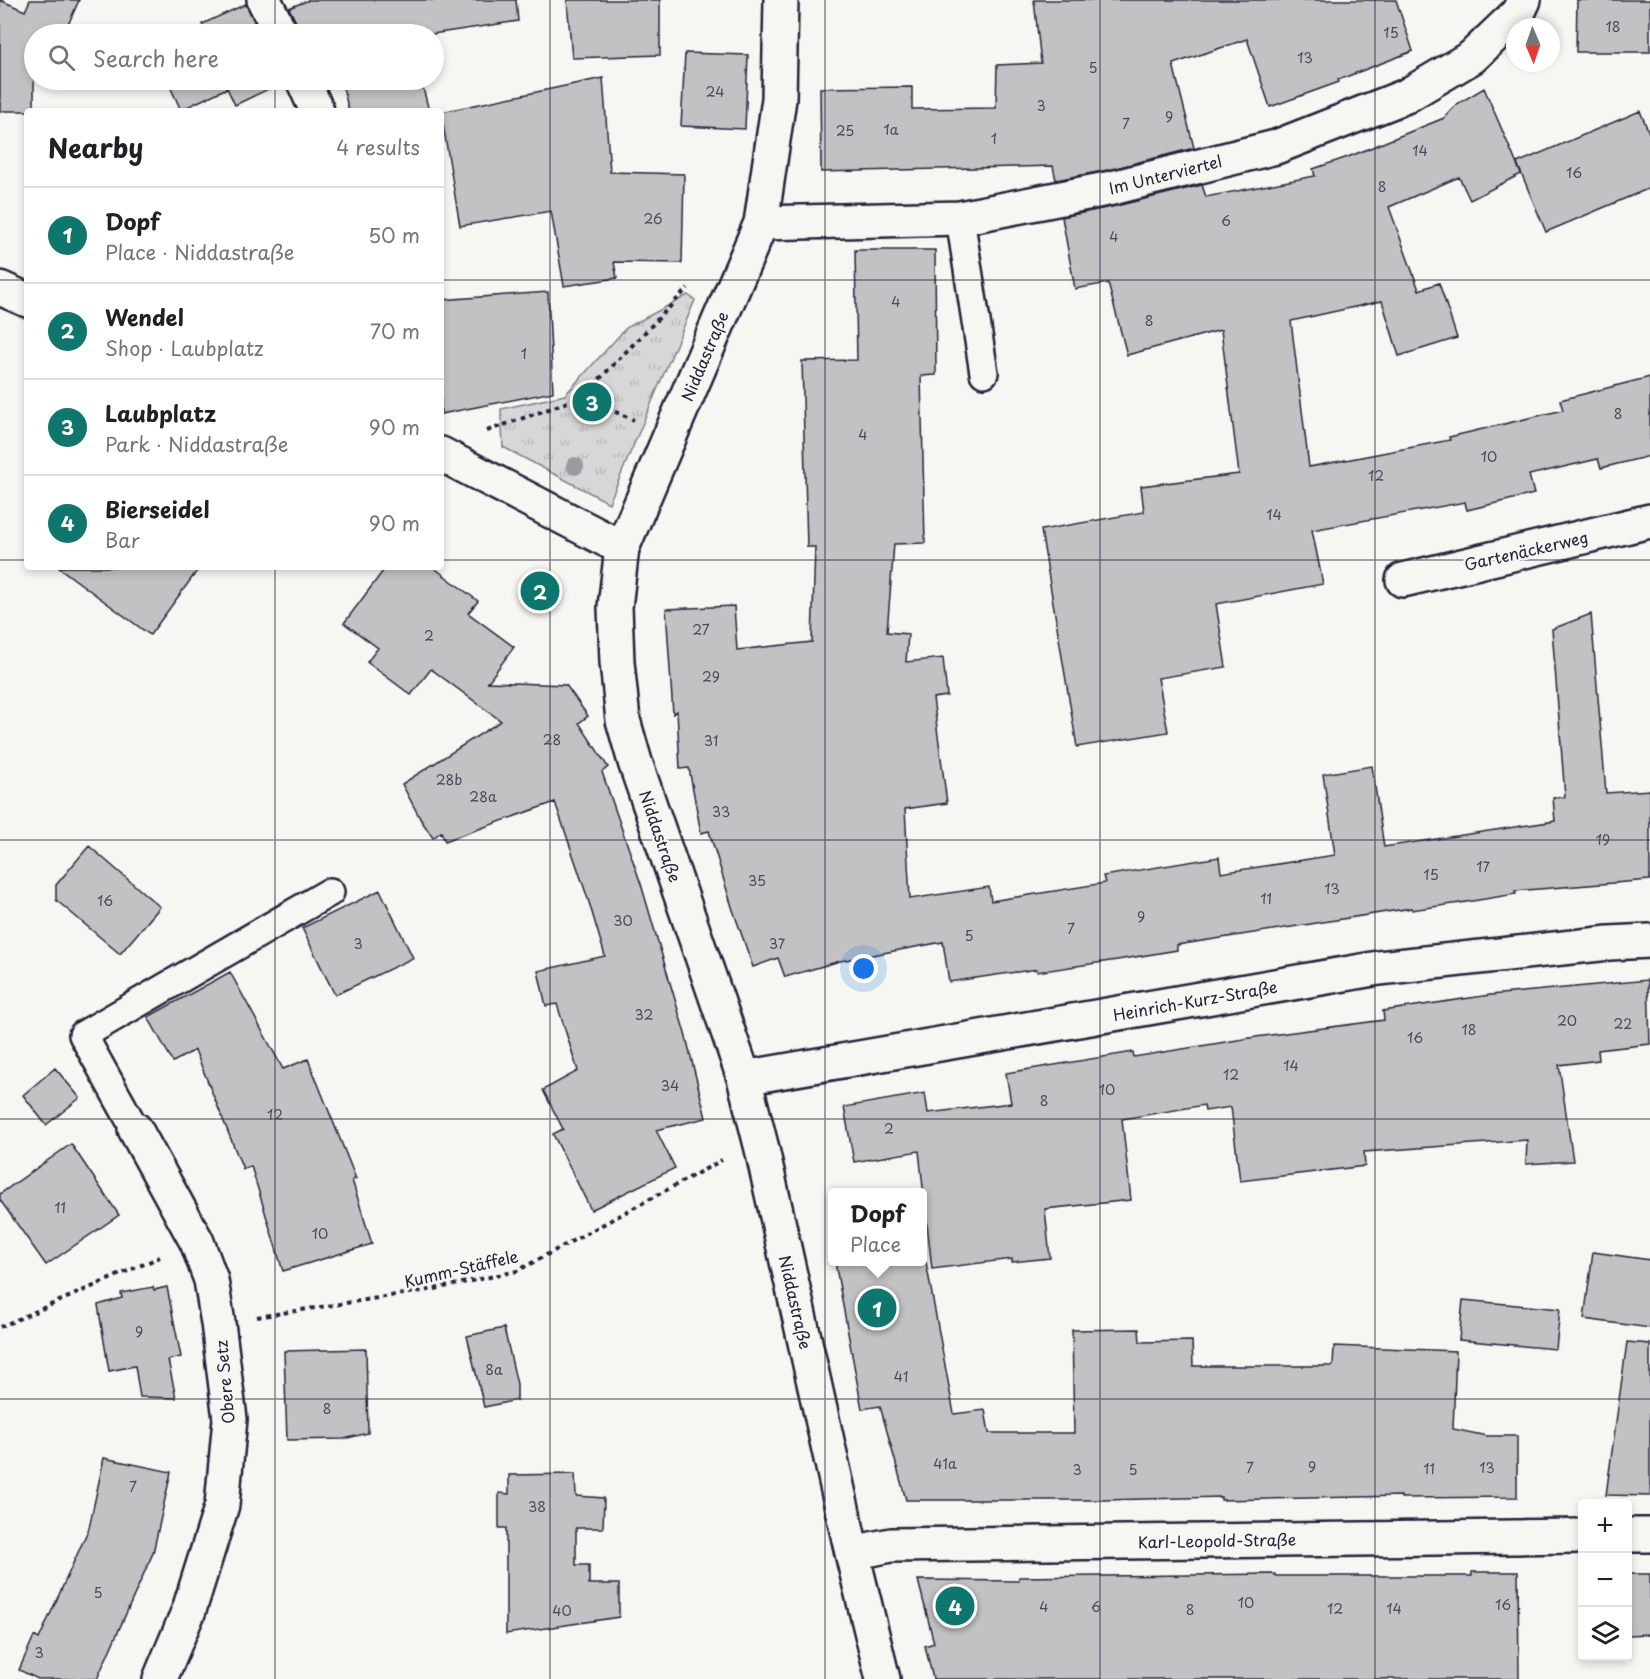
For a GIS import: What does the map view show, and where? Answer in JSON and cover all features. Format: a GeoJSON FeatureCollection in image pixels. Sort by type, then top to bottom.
{"type":"FeatureCollection","features":[{"type":"Feature","properties":{"kind":"street"},"geometry":{"type":"LineString","coordinates":[[264,0],[276,24]]}},
{"type":"Feature","properties":{"kind":"street","name":"Niddastraße"},"geometry":{"type":"LineString","coordinates":[[781,0],[779,99],[761,223],[622,548],[615,607],[617,662],[623,720],[635,762],[744,1078],[762,1149],[852,1553],[883,1679]]}},
{"type":"Feature","properties":{"kind":"street","name":"Im Unterviertel"},"geometry":{"type":"LineString","coordinates":[[761,223],[960,218],[1112,188],[1276,147],[1406,96],[1472,57],[1518,13],[1524,0]]}},
{"type":"Feature","properties":{"kind":"street"},"geometry":{"type":"LineString","coordinates":[[308,90],[316,108]]}},
{"type":"Feature","properties":{"kind":"street"},"geometry":{"type":"LineString","coordinates":[[0,288],[24,299]]}},
{"type":"Feature","properties":{"kind":"street"},"geometry":{"type":"LineString","coordinates":[[444,456],[622,548]]}},
{"type":"Feature","properties":{"kind":"street","name":"Gartenäckerweg"},"geometry":{"type":"LineString","coordinates":[[1403,580],[1650,521]]}},
{"type":"Feature","properties":{"kind":"street","name":"Heinrich-Kurz-Straße"},"geometry":{"type":"LineString","coordinates":[[744,1078],[1379,968],[1609,943],[1650,941]]}},
{"type":"Feature","properties":{"kind":"street","name":"Obere Setz"},"geometry":{"type":"LineString","coordinates":[[135,1129],[197,1242],[211,1280],[230,1419],[222,1505],[189,1610],[160,1679]]}},
{"type":"Feature","properties":{"kind":"street"},"geometry":{"type":"LineString","coordinates":[[1632,1535],[1650,1535]]}},
{"type":"Feature","properties":{"kind":"street","name":"Karl-Leopold-Straße"},"geometry":{"type":"LineString","coordinates":[[852,1553],[891,1545],[1578,1536]]}},
{"type":"Feature","properties":{"kind":"lane"},"geometry":{"type":"LineString","coordinates":[[960,218],[984,373]]}},
{"type":"Feature","properties":{"kind":"lane"},"geometry":{"type":"LineString","coordinates":[[135,1129],[83,1035],[330,891]]}},
{"type":"Feature","properties":{"kind":"path"},"geometry":{"type":"LineString","coordinates":[[486,432],[582,397],[708,268],[738,276]]}},
{"type":"Feature","properties":{"kind":"path"},"geometry":{"type":"LineString","coordinates":[[582,397],[671,436]]}},
{"type":"Feature","properties":{"kind":"path","name":"Kumm-Stäffele"},"geometry":{"type":"LineString","coordinates":[[218,1323],[435,1289],[517,1271],[720,1161]]}},
{"type":"Feature","properties":{"kind":"path"},"geometry":{"type":"LineString","coordinates":[[0,1327],[197,1242]]}},
{"type":"Feature","properties":{"kind":"green space"},"geometry":{"type":"Polygon","coordinates":[[[688,295],[695,300],[609,503],[503,447],[501,409],[565,395],[626,328],[688,295]]]}},
{"type":"Feature","properties":{"kind":"building"},"geometry":{"type":"Polygon","coordinates":[[[0,0],[25,11],[30,0],[79,0],[68,24],[24,24],[24,90],[34,90],[34,108],[24,108],[24,111],[0,111],[0,0]]]}},
{"type":"Feature","properties":{"kind":"building"},"geometry":{"type":"Polygon","coordinates":[[[309,0],[516,0],[518,21],[444,32],[444,24],[297,24],[289,8],[309,0]]]}},
{"type":"Feature","properties":{"kind":"building"},"geometry":{"type":"Polygon","coordinates":[[[567,0],[660,0],[660,55],[572,58],[567,0]]]}},
{"type":"Feature","properties":{"kind":"building"},"geometry":{"type":"Polygon","coordinates":[[[1034,0],[1396,0],[1413,51],[1338,80],[1339,82],[1270,107],[1247,39],[1173,64],[1194,148],[1108,170],[1056,180],[1053,166],[821,172],[820,88],[912,87],[912,109],[996,108],[997,65],[1041,63],[1034,0]]]}},
{"type":"Feature","properties":{"kind":"building"},"geometry":{"type":"Polygon","coordinates":[[[1577,0],[1650,0],[1650,52],[1576,52],[1577,0]]]}},
{"type":"Feature","properties":{"kind":"building"},"geometry":{"type":"Polygon","coordinates":[[[246,4],[255,24],[202,24],[246,4]]]}},
{"type":"Feature","properties":{"kind":"building"},"geometry":{"type":"Polygon","coordinates":[[[685,53],[748,55],[745,129],[681,126],[685,53]]]}},
{"type":"Feature","properties":{"kind":"building"},"geometry":{"type":"Polygon","coordinates":[[[603,78],[610,172],[684,174],[682,263],[614,262],[617,278],[564,286],[551,211],[460,226],[444,130],[444,111],[603,78]]]}},
{"type":"Feature","properties":{"kind":"building"},"geometry":{"type":"Polygon","coordinates":[[[1484,88],[1521,174],[1470,200],[1459,177],[1389,207],[1419,290],[1439,283],[1457,338],[1399,356],[1382,301],[1291,321],[1309,467],[1450,440],[1449,437],[1563,410],[1560,400],[1650,377],[1650,456],[1601,468],[1598,459],[1529,475],[1534,494],[1467,510],[1465,502],[1312,530],[1323,584],[1216,604],[1226,667],[1158,678],[1168,732],[1077,747],[1041,530],[1144,512],[1141,486],[1239,474],[1221,330],[1127,355],[1108,283],[1075,289],[1062,217],[1202,185],[1206,197],[1315,176],[1313,169],[1444,118],[1457,104],[1484,88]]]}},
{"type":"Feature","properties":{"kind":"building"},"geometry":{"type":"Polygon","coordinates":[[[172,90],[223,90],[185,108],[180,108],[172,90]]]}},
{"type":"Feature","properties":{"kind":"building"},"geometry":{"type":"Polygon","coordinates":[[[228,90],[266,90],[235,105],[228,90]]]}},
{"type":"Feature","properties":{"kind":"building"},"geometry":{"type":"Polygon","coordinates":[[[344,90],[424,90],[428,108],[348,108],[344,90]]]}},
{"type":"Feature","properties":{"kind":"building"},"geometry":{"type":"Polygon","coordinates":[[[1640,111],[1650,135],[1650,188],[1546,232],[1517,163],[1640,111]]]}},
{"type":"Feature","properties":{"kind":"building"},"geometry":{"type":"Polygon","coordinates":[[[855,250],[935,250],[936,375],[921,376],[925,543],[894,544],[887,632],[908,634],[906,662],[943,658],[947,696],[933,698],[947,803],[905,809],[910,899],[989,887],[991,901],[1105,883],[1103,876],[1219,857],[1221,873],[1335,855],[1323,774],[1372,766],[1384,847],[1555,821],[1553,798],[1565,797],[1552,629],[1591,614],[1606,793],[1650,790],[1650,880],[1515,891],[1516,894],[1460,903],[1412,910],[1412,908],[1177,945],[1177,950],[1117,960],[949,982],[943,942],[840,961],[785,977],[778,958],[753,967],[709,831],[701,833],[689,768],[680,769],[677,711],[673,714],[666,609],[734,606],[737,650],[812,642],[815,547],[807,547],[802,361],[857,360],[855,250]]]}},
{"type":"Feature","properties":{"kind":"building"},"geometry":{"type":"Polygon","coordinates":[[[548,292],[553,392],[444,413],[444,300],[548,292]]]}},
{"type":"Feature","properties":{"kind":"building"},"geometry":{"type":"Polygon","coordinates":[[[62,570],[198,570],[150,635],[62,570]]]}},
{"type":"Feature","properties":{"kind":"building"},"geometry":{"type":"Polygon","coordinates":[[[384,570],[437,570],[478,601],[468,613],[514,647],[488,682],[566,685],[588,716],[579,723],[608,767],[602,772],[641,884],[686,1037],[706,1118],[656,1130],[675,1168],[591,1210],[553,1134],[563,1129],[543,1090],[578,1071],[557,1004],[546,1006],[538,971],[605,956],[555,802],[445,841],[441,832],[433,838],[402,784],[501,721],[431,669],[411,695],[367,662],[378,648],[344,623],[384,570]]]}},
{"type":"Feature","properties":{"kind":"building"},"geometry":{"type":"Polygon","coordinates":[[[89,846],[160,907],[120,954],[56,900],[56,885],[89,846]]]}},
{"type":"Feature","properties":{"kind":"building"},"geometry":{"type":"Polygon","coordinates":[[[380,890],[413,958],[335,995],[302,928],[380,890]]]}},
{"type":"Feature","properties":{"kind":"building"},"geometry":{"type":"Polygon","coordinates":[[[230,972],[283,1069],[308,1059],[356,1179],[352,1180],[372,1244],[283,1271],[251,1166],[243,1169],[195,1050],[173,1062],[148,1017],[230,972]]]}},
{"type":"Feature","properties":{"kind":"building"},"geometry":{"type":"Polygon","coordinates":[[[1648,980],[1650,1044],[1598,1050],[1599,1060],[1559,1065],[1573,1161],[1526,1164],[1527,1140],[1364,1152],[1365,1166],[1240,1181],[1231,1107],[1205,1111],[1204,1105],[1122,1119],[1131,1200],[1045,1209],[1050,1258],[1012,1262],[1012,1259],[932,1269],[927,1224],[927,1188],[923,1188],[919,1151],[854,1162],[844,1107],[925,1093],[928,1113],[1011,1103],[1006,1073],[1133,1052],[1134,1057],[1256,1037],[1384,1020],[1383,1011],[1490,995],[1648,980]]]}},
{"type":"Feature","properties":{"kind":"building"},"geometry":{"type":"Polygon","coordinates":[[[55,1068],[80,1098],[46,1125],[23,1095],[55,1068]]]}},
{"type":"Feature","properties":{"kind":"building"},"geometry":{"type":"Polygon","coordinates":[[[71,1144],[119,1215],[46,1265],[0,1200],[0,1194],[71,1144]]]}},
{"type":"Feature","properties":{"kind":"building"},"geometry":{"type":"Polygon","coordinates":[[[1593,1252],[1650,1260],[1650,1328],[1584,1319],[1593,1252]]]}},
{"type":"Feature","properties":{"kind":"building"},"geometry":{"type":"Polygon","coordinates":[[[836,1266],[927,1266],[954,1414],[985,1410],[989,1433],[1074,1433],[1072,1330],[1139,1329],[1140,1342],[1192,1341],[1193,1366],[1333,1366],[1334,1346],[1456,1351],[1453,1429],[1487,1436],[1517,1436],[1517,1497],[906,1500],[880,1406],[862,1409],[836,1266]]]}},
{"type":"Feature","properties":{"kind":"building"},"geometry":{"type":"Polygon","coordinates":[[[153,1287],[154,1290],[167,1287],[181,1357],[168,1360],[176,1398],[140,1397],[135,1366],[109,1371],[98,1305],[122,1298],[121,1293],[153,1287]]]}},
{"type":"Feature","properties":{"kind":"building"},"geometry":{"type":"Polygon","coordinates":[[[1463,1300],[1560,1309],[1556,1349],[1459,1340],[1463,1300]]]}},
{"type":"Feature","properties":{"kind":"building"},"geometry":{"type":"Polygon","coordinates":[[[504,1328],[517,1384],[517,1400],[484,1407],[467,1336],[504,1328]]]}},
{"type":"Feature","properties":{"kind":"building"},"geometry":{"type":"Polygon","coordinates":[[[1627,1342],[1650,1344],[1650,1496],[1606,1495],[1627,1342]]]}},
{"type":"Feature","properties":{"kind":"building"},"geometry":{"type":"Polygon","coordinates":[[[366,1349],[368,1433],[344,1439],[287,1440],[284,1351],[366,1349]]]}},
{"type":"Feature","properties":{"kind":"building"},"geometry":{"type":"Polygon","coordinates":[[[104,1458],[171,1472],[153,1553],[97,1679],[38,1679],[19,1670],[34,1636],[39,1639],[89,1528],[104,1458]]]}},
{"type":"Feature","properties":{"kind":"building"},"geometry":{"type":"Polygon","coordinates":[[[575,1474],[576,1496],[604,1498],[603,1528],[576,1528],[576,1565],[589,1565],[589,1584],[619,1584],[619,1617],[506,1634],[506,1528],[499,1528],[499,1493],[509,1494],[509,1475],[575,1474]]]}},
{"type":"Feature","properties":{"kind":"building"},"geometry":{"type":"Polygon","coordinates":[[[1472,1572],[1518,1572],[1519,1679],[933,1679],[925,1646],[934,1643],[918,1580],[1019,1581],[1019,1577],[1275,1574],[1275,1576],[1472,1576],[1472,1572]]]}},
{"type":"Feature","properties":{"kind":"building"},"geometry":{"type":"Polygon","coordinates":[[[1632,1574],[1650,1574],[1650,1634],[1632,1635],[1632,1574]]]}},
{"type":"Feature","properties":{"kind":"place","name":"Laubplatz"},"geometry":{"type":"Point","coordinates":[592,402]}},
{"type":"Feature","properties":{"kind":"place","name":"Wendel"},"geometry":{"type":"Point","coordinates":[540,591]}},
{"type":"Feature","properties":{"kind":"place","name":"Dopf"},"geometry":{"type":"Point","coordinates":[877,1308]}},
{"type":"Feature","properties":{"kind":"place","name":"Bierseidel"},"geometry":{"type":"Point","coordinates":[955,1606]}}]}
